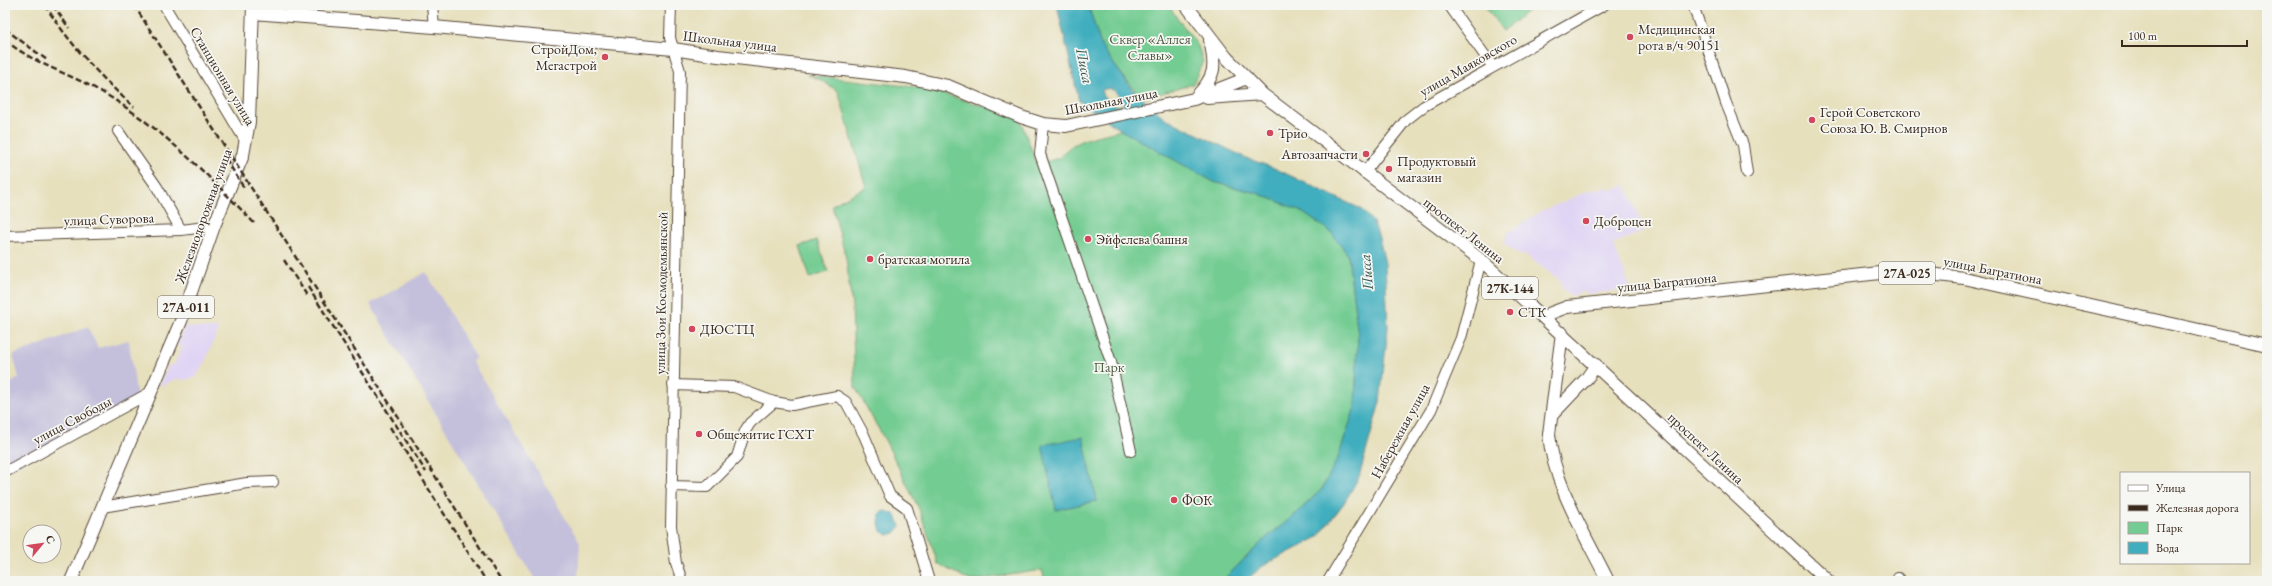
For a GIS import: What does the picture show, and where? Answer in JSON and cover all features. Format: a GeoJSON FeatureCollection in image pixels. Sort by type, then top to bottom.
{"type":"FeatureCollection","features":[{"type":"Feature","properties":{"kind":"main road","name":"проспект Ленина"},"geometry":{"type":"LineString","coordinates":[[1186,5],[1226,57],[1262,94],[1364,173],[1481,260],[1562,333],[1828,581]]}},
{"type":"Feature","properties":{"kind":"main road","name":"Железнодорожная улица"},"geometry":{"type":"LineString","coordinates":[[71,581],[181,321],[214,226],[243,155],[249,122],[253,9]]}},
{"type":"Feature","properties":{"kind":"main road","name":"Школьная улица"},"geometry":{"type":"LineString","coordinates":[[253,9],[673,49],[718,56],[906,77],[948,86],[1021,117],[1043,124],[1066,126],[1091,122],[1194,99],[1262,94]]}},
{"type":"Feature","properties":{"kind":"main road"},"geometry":{"type":"LineString","coordinates":[[1194,99],[1209,83],[1213,74],[1215,60],[1209,34]]}},
{"type":"Feature","properties":{"kind":"main road","name":"Школьная улица"},"geometry":{"type":"LineString","coordinates":[[1194,99],[1247,78]]}},
{"type":"Feature","properties":{"kind":"main road","name":"улица Багратиона"},"geometry":{"type":"LineString","coordinates":[[1545,319],[1551,314],[1567,307],[1880,273],[1910,273],[1964,278],[2267,345]]}},
{"type":"Feature","properties":{"kind":"main road"},"geometry":{"type":"LineString","coordinates":[[1562,333],[1550,434],[1553,459],[1566,493],[1608,581]]}},
{"type":"Feature","properties":{"kind":"main road"},"geometry":{"type":"LineString","coordinates":[[1552,415],[1588,378],[1596,365]]}},
{"type":"Feature","properties":{"kind":"street","name":"Станционная улица"},"geometry":{"type":"LineString","coordinates":[[164,5],[246,142]]}},
{"type":"Feature","properties":{"kind":"street"},"geometry":{"type":"LineString","coordinates":[[432,5],[434,27]]}},
{"type":"Feature","properties":{"kind":"street","name":"улица Зои Космодемьянской"},"geometry":{"type":"LineString","coordinates":[[671,5],[670,38],[680,71],[671,526],[676,563],[682,581]]}},
{"type":"Feature","properties":{"kind":"street"},"geometry":{"type":"LineString","coordinates":[[1449,5],[1493,67]]}},
{"type":"Feature","properties":{"kind":"street","name":"улица Маяковского"},"geometry":{"type":"LineString","coordinates":[[1364,173],[1406,120],[1424,106],[1604,5]]}},
{"type":"Feature","properties":{"kind":"street"},"geometry":{"type":"LineString","coordinates":[[1694,5],[1726,103],[1743,145],[1747,173]]}},
{"type":"Feature","properties":{"kind":"street"},"geometry":{"type":"LineString","coordinates":[[1043,124],[1040,154],[1111,362],[1131,450]]}},
{"type":"Feature","properties":{"kind":"street"},"geometry":{"type":"LineString","coordinates":[[118,131],[157,187],[181,230]]}},
{"type":"Feature","properties":{"kind":"street","name":"улица Суворова"},"geometry":{"type":"LineString","coordinates":[[5,236],[181,230],[214,226]]}},
{"type":"Feature","properties":{"kind":"street","name":"Набережная улица"},"geometry":{"type":"LineString","coordinates":[[1332,580],[1431,410],[1461,338],[1481,260]]}},
{"type":"Feature","properties":{"kind":"street"},"geometry":{"type":"LineString","coordinates":[[673,385],[734,387],[774,402],[792,405],[837,396],[846,402],[864,435],[890,496],[907,508],[929,581]]}},
{"type":"Feature","properties":{"kind":"street","name":"улица Свободы"},"geometry":{"type":"LineString","coordinates":[[5,472],[151,392]]}},
{"type":"Feature","properties":{"kind":"street"},"geometry":{"type":"LineString","coordinates":[[671,486],[707,487],[737,457],[745,431],[750,423],[774,402]]}},
{"type":"Feature","properties":{"kind":"street"},"geometry":{"type":"LineString","coordinates":[[102,507],[247,483],[273,482]]}},
{"type":"Feature","properties":{"kind":"shaded area"},"geometry":{"type":"Polygon","coordinates":[[[1626,185],[1645,231],[1613,244],[1631,289],[1586,294],[1584,291],[1572,296],[1563,290],[1561,281],[1526,255],[1522,256],[1504,244],[1508,233],[1540,212],[1588,191],[1608,187],[1612,191],[1626,185]]]}},
{"type":"Feature","properties":{"kind":"shaded area"},"geometry":{"type":"Polygon","coordinates":[[[426,272],[476,358],[472,361],[580,543],[578,576],[571,581],[536,581],[370,304],[426,272]]]}},
{"type":"Feature","properties":{"kind":"shaded area"},"geometry":{"type":"Polygon","coordinates":[[[185,326],[198,328],[219,328],[204,364],[196,377],[186,380],[176,379],[158,387],[169,365],[174,365],[182,347],[177,345],[185,326]]]}},
{"type":"Feature","properties":{"kind":"shaded area"},"geometry":{"type":"Polygon","coordinates":[[[88,327],[98,348],[129,340],[137,399],[5,472],[5,386],[19,378],[13,355],[88,327]]]}},
{"type":"Feature","properties":{"kind":"green space","name":"Сквер «Аллея Славы»"},"geometry":{"type":"Polygon","coordinates":[[[1088,5],[1168,5],[1198,46],[1203,61],[1193,84],[1142,99],[1116,67],[1101,45],[1088,5]]]}},
{"type":"Feature","properties":{"kind":"green space"},"geometry":{"type":"Polygon","coordinates":[[[1484,5],[1535,5],[1503,31],[1484,5]]]}},
{"type":"Feature","properties":{"kind":"green space","name":"Парк"},"geometry":{"type":"Polygon","coordinates":[[[807,75],[924,88],[1019,117],[1037,164],[1060,158],[1065,151],[1079,142],[1121,130],[1214,182],[1257,193],[1299,210],[1331,232],[1348,255],[1358,336],[1355,407],[1338,458],[1322,489],[1297,513],[1265,539],[1222,581],[1045,581],[1042,570],[971,581],[938,564],[919,509],[886,442],[855,387],[852,306],[846,258],[832,205],[866,187],[838,91],[819,79],[807,75]]]}},
{"type":"Feature","properties":{"kind":"green space"},"geometry":{"type":"Polygon","coordinates":[[[817,240],[828,272],[810,278],[800,246],[817,240]]]}},
{"type":"Feature","properties":{"kind":"water","name":"Писса"},"geometry":{"type":"Polygon","coordinates":[[[1057,5],[1088,5],[1101,45],[1135,93],[1165,118],[1246,158],[1274,168],[1361,209],[1373,222],[1379,238],[1385,263],[1388,327],[1380,402],[1359,477],[1344,503],[1318,537],[1263,566],[1245,581],[1222,581],[1265,539],[1297,513],[1322,489],[1338,458],[1355,407],[1358,336],[1348,255],[1331,232],[1299,210],[1257,193],[1214,182],[1121,130],[1079,101],[1057,5]],[[1109,88],[1102,90],[1102,95],[1116,106],[1125,105],[1115,91],[1109,88]]]}},
{"type":"Feature","properties":{"kind":"water"},"geometry":{"type":"Polygon","coordinates":[[[1083,437],[1097,501],[1056,510],[1042,445],[1083,437]]]}},
{"type":"Feature","properties":{"kind":"water"},"geometry":{"type":"Polygon","coordinates":[[[884,511],[893,514],[898,520],[900,527],[895,533],[888,535],[881,531],[879,523],[880,514],[884,511]]]}},
{"type":"Feature","properties":{"kind":"railway"},"geometry":{"type":"LineString","coordinates":[[45,5],[54,19],[86,59],[109,84],[134,107]]}},
{"type":"Feature","properties":{"kind":"railway"},"geometry":{"type":"LineString","coordinates":[[53,5],[69,28]]}},
{"type":"Feature","properties":{"kind":"railway"},"geometry":{"type":"LineString","coordinates":[[134,5],[393,409],[501,581]]}},
{"type":"Feature","properties":{"kind":"railway"},"geometry":{"type":"LineString","coordinates":[[5,29],[47,60]]}},
{"type":"Feature","properties":{"kind":"railway"},"geometry":{"type":"LineString","coordinates":[[5,40],[29,56],[94,88],[128,109],[185,154],[254,223]]}},
{"type":"Feature","properties":{"kind":"railway"},"geometry":{"type":"LineString","coordinates":[[226,159],[244,188]]}},
{"type":"Feature","properties":{"kind":"railway"},"geometry":{"type":"LineString","coordinates":[[284,260],[308,297]]}},
{"type":"Feature","properties":{"kind":"railway"},"geometry":{"type":"LineString","coordinates":[[308,287],[426,472]]}},
{"type":"Feature","properties":{"kind":"railway"},"geometry":{"type":"LineString","coordinates":[[390,427],[486,581]]}},
{"type":"Feature","properties":{"kind":"place","name":"Медицинская рота в/ч 90151"},"geometry":{"type":"Point","coordinates":[1630,37]}},
{"type":"Feature","properties":{"kind":"place","name":"СтройДом, Мегастрой"},"geometry":{"type":"Point","coordinates":[605,57]}},
{"type":"Feature","properties":{"kind":"place","name":"Герой Советского Союза Ю. В. Смирнов"},"geometry":{"type":"Point","coordinates":[1812,120]}},
{"type":"Feature","properties":{"kind":"place","name":"Трио"},"geometry":{"type":"Point","coordinates":[1270,133]}},
{"type":"Feature","properties":{"kind":"place","name":"Автозапчасти"},"geometry":{"type":"Point","coordinates":[1366,154]}},
{"type":"Feature","properties":{"kind":"place","name":"Продуктовый магазин"},"geometry":{"type":"Point","coordinates":[1389,169]}},
{"type":"Feature","properties":{"kind":"place","name":"Доброцен"},"geometry":{"type":"Point","coordinates":[1586,221]}},
{"type":"Feature","properties":{"kind":"place","name":"Эйфелева башня"},"geometry":{"type":"Point","coordinates":[1088,239]}},
{"type":"Feature","properties":{"kind":"place","name":"братская могила"},"geometry":{"type":"Point","coordinates":[870,259]}},
{"type":"Feature","properties":{"kind":"place","name":"СТК"},"geometry":{"type":"Point","coordinates":[1510,312]}},
{"type":"Feature","properties":{"kind":"place","name":"ДЮСТЦ"},"geometry":{"type":"Point","coordinates":[692,329]}},
{"type":"Feature","properties":{"kind":"place","name":"Общежитие ГСХТ"},"geometry":{"type":"Point","coordinates":[699,434]}},
{"type":"Feature","properties":{"kind":"place","name":"ФОК"},"geometry":{"type":"Point","coordinates":[1174,500]}}]}
